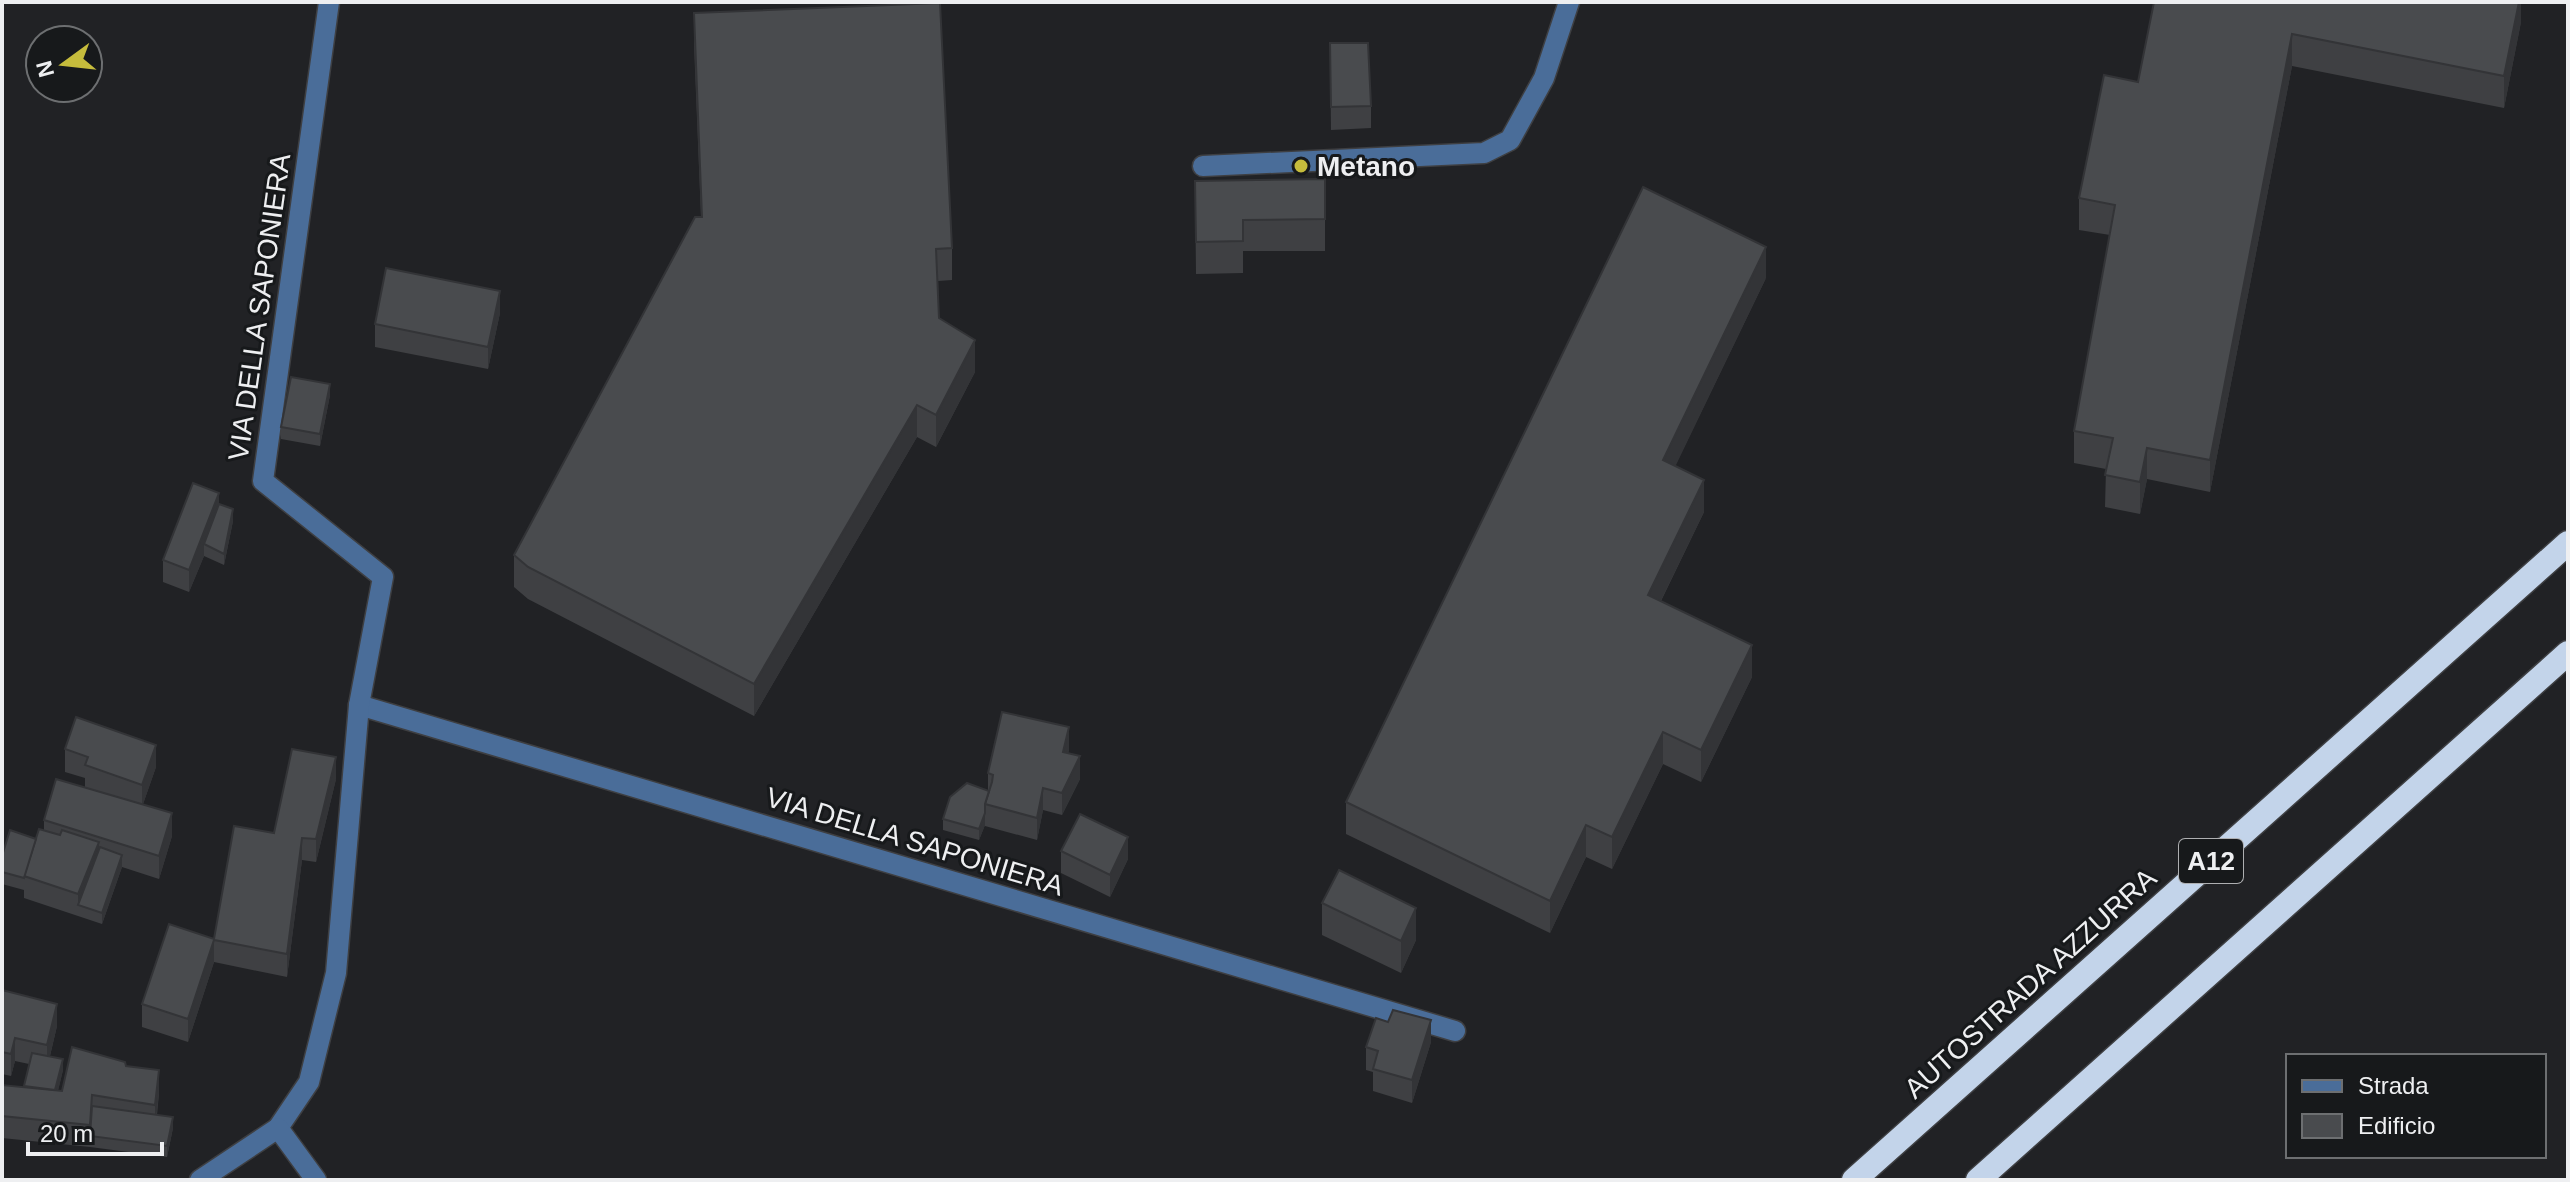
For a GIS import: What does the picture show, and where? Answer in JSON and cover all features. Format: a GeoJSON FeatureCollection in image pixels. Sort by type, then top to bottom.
{"type":"FeatureCollection","features":[{"type":"Feature","properties":{"kind":"highway","name":"AUTOSTRADA AZZURRA"},"geometry":{"type":"LineString","coordinates":[[1854,1180],[2568,543]]}},
{"type":"Feature","properties":{"kind":"highway"},"geometry":{"type":"LineString","coordinates":[[1978,1180],[2568,653]]}},
{"type":"Feature","properties":{"kind":"street","name":"VIA DELLA SAPONIERA"},"geometry":{"type":"LineString","coordinates":[[200,1180],[278,1128],[309,1082],[336,973],[359,705],[383,577],[263,481],[329,2]]}},
{"type":"Feature","properties":{"kind":"street"},"geometry":{"type":"LineString","coordinates":[[1203,166],[1484,153],[1510,140],[1544,78],[1569,2]]}},
{"type":"Feature","properties":{"kind":"street","name":"VIA DELLA SAPONIERA"},"geometry":{"type":"LineString","coordinates":[[359,705],[1455,1031]]}},
{"type":"Feature","properties":{"kind":"street"},"geometry":{"type":"LineString","coordinates":[[278,1128],[316,1180]]}},
{"type":"Feature","properties":{"kind":"building"},"geometry":{"type":"Polygon","coordinates":[[[2154,2],[2519,2],[2504,76],[2292,34],[2210,460],[2147,448],[2140,482],[2105,475],[2113,438],[2074,431],[2115,205],[2079,198],[2104,75],[2138,82],[2154,2]]]}},
{"type":"Feature","properties":{"kind":"building"},"geometry":{"type":"Polygon","coordinates":[[[940,3],[952,248],[936,249],[939,318],[975,340],[936,415],[917,405],[754,684],[528,567],[514,555],[695,217],[702,217],[694,13],[940,3]]]}},
{"type":"Feature","properties":{"kind":"building"},"geometry":{"type":"Polygon","coordinates":[[[1330,43],[1368,43],[1371,106],[1331,107],[1330,43]]]}},
{"type":"Feature","properties":{"kind":"building"},"geometry":{"type":"Polygon","coordinates":[[[1325,179],[1325,219],[1243,220],[1243,241],[1196,242],[1195,181],[1325,179]]]}},
{"type":"Feature","properties":{"kind":"building"},"geometry":{"type":"Polygon","coordinates":[[[1643,187],[1766,247],[1663,460],[1704,480],[1648,595],[1752,645],[1701,750],[1663,732],[1612,837],[1586,825],[1550,901],[1346,802],[1643,187]]]}},
{"type":"Feature","properties":{"kind":"building"},"geometry":{"type":"Polygon","coordinates":[[[386,268],[500,291],[488,347],[375,324],[386,268]]]}},
{"type":"Feature","properties":{"kind":"building"},"geometry":{"type":"Polygon","coordinates":[[[291,377],[330,384],[320,434],[281,427],[291,377]]]}},
{"type":"Feature","properties":{"kind":"building"},"geometry":{"type":"Polygon","coordinates":[[[193,483],[219,493],[189,570],[163,560],[193,483]]]}},
{"type":"Feature","properties":{"kind":"building"},"geometry":{"type":"Polygon","coordinates":[[[219,504],[233,509],[224,554],[204,544],[219,504]]]}},
{"type":"Feature","properties":{"kind":"building"},"geometry":{"type":"Polygon","coordinates":[[[1002,712],[1069,727],[1063,752],[1080,756],[1062,793],[1043,788],[1037,818],[985,804],[992,782],[993,775],[988,773],[1002,712]]]}},
{"type":"Feature","properties":{"kind":"building"},"geometry":{"type":"Polygon","coordinates":[[[76,717],[156,745],[142,785],[85,765],[88,757],[65,749],[76,717]]]}},
{"type":"Feature","properties":{"kind":"building"},"geometry":{"type":"Polygon","coordinates":[[[292,749],[336,757],[316,839],[302,838],[287,954],[214,940],[188,1019],[142,1004],[169,924],[214,939],[234,826],[274,833],[292,749]]]}},
{"type":"Feature","properties":{"kind":"building"},"geometry":{"type":"Polygon","coordinates":[[[56,779],[172,813],[159,856],[44,820],[56,779]]]}},
{"type":"Feature","properties":{"kind":"building"},"geometry":{"type":"Polygon","coordinates":[[[967,783],[989,791],[979,829],[943,819],[950,797],[967,783]]]}},
{"type":"Feature","properties":{"kind":"building"},"geometry":{"type":"Polygon","coordinates":[[[1080,814],[1128,837],[1110,875],[1061,851],[1080,814]]]}},
{"type":"Feature","properties":{"kind":"building"},"geometry":{"type":"Polygon","coordinates":[[[39,829],[60,835],[62,830],[99,842],[78,894],[24,876],[39,829]]]}},
{"type":"Feature","properties":{"kind":"building"},"geometry":{"type":"Polygon","coordinates":[[[10,830],[36,839],[24,878],[2,872],[2,856],[10,830]]]}},
{"type":"Feature","properties":{"kind":"building"},"geometry":{"type":"Polygon","coordinates":[[[100,847],[122,855],[102,913],[78,905],[100,847]]]}},
{"type":"Feature","properties":{"kind":"building"},"geometry":{"type":"Polygon","coordinates":[[[1339,870],[1416,908],[1401,941],[1322,903],[1339,870]]]}},
{"type":"Feature","properties":{"kind":"building"},"geometry":{"type":"Polygon","coordinates":[[[2,990],[57,1004],[47,1045],[15,1038],[11,1054],[2,1052],[2,990]]]}},
{"type":"Feature","properties":{"kind":"building"},"geometry":{"type":"Polygon","coordinates":[[[1393,1010],[1431,1020],[1412,1080],[1373,1069],[1378,1051],[1366,1047],[1376,1018],[1388,1022],[1393,1010]]]}},
{"type":"Feature","properties":{"kind":"building"},"geometry":{"type":"Polygon","coordinates":[[[72,1047],[125,1062],[126,1066],[159,1070],[155,1105],[92,1095],[90,1125],[2,1116],[2,1085],[62,1091],[72,1047]]]}},
{"type":"Feature","properties":{"kind":"building"},"geometry":{"type":"Polygon","coordinates":[[[32,1053],[63,1059],[55,1090],[24,1086],[32,1053]]]}},
{"type":"Feature","properties":{"kind":"building"},"geometry":{"type":"Polygon","coordinates":[[[92,1106],[173,1117],[167,1146],[90,1136],[92,1106]]]}},
{"type":"Feature","properties":{"kind":"place","name":"Metano"},"geometry":{"type":"Point","coordinates":[1301,166]}}]}
